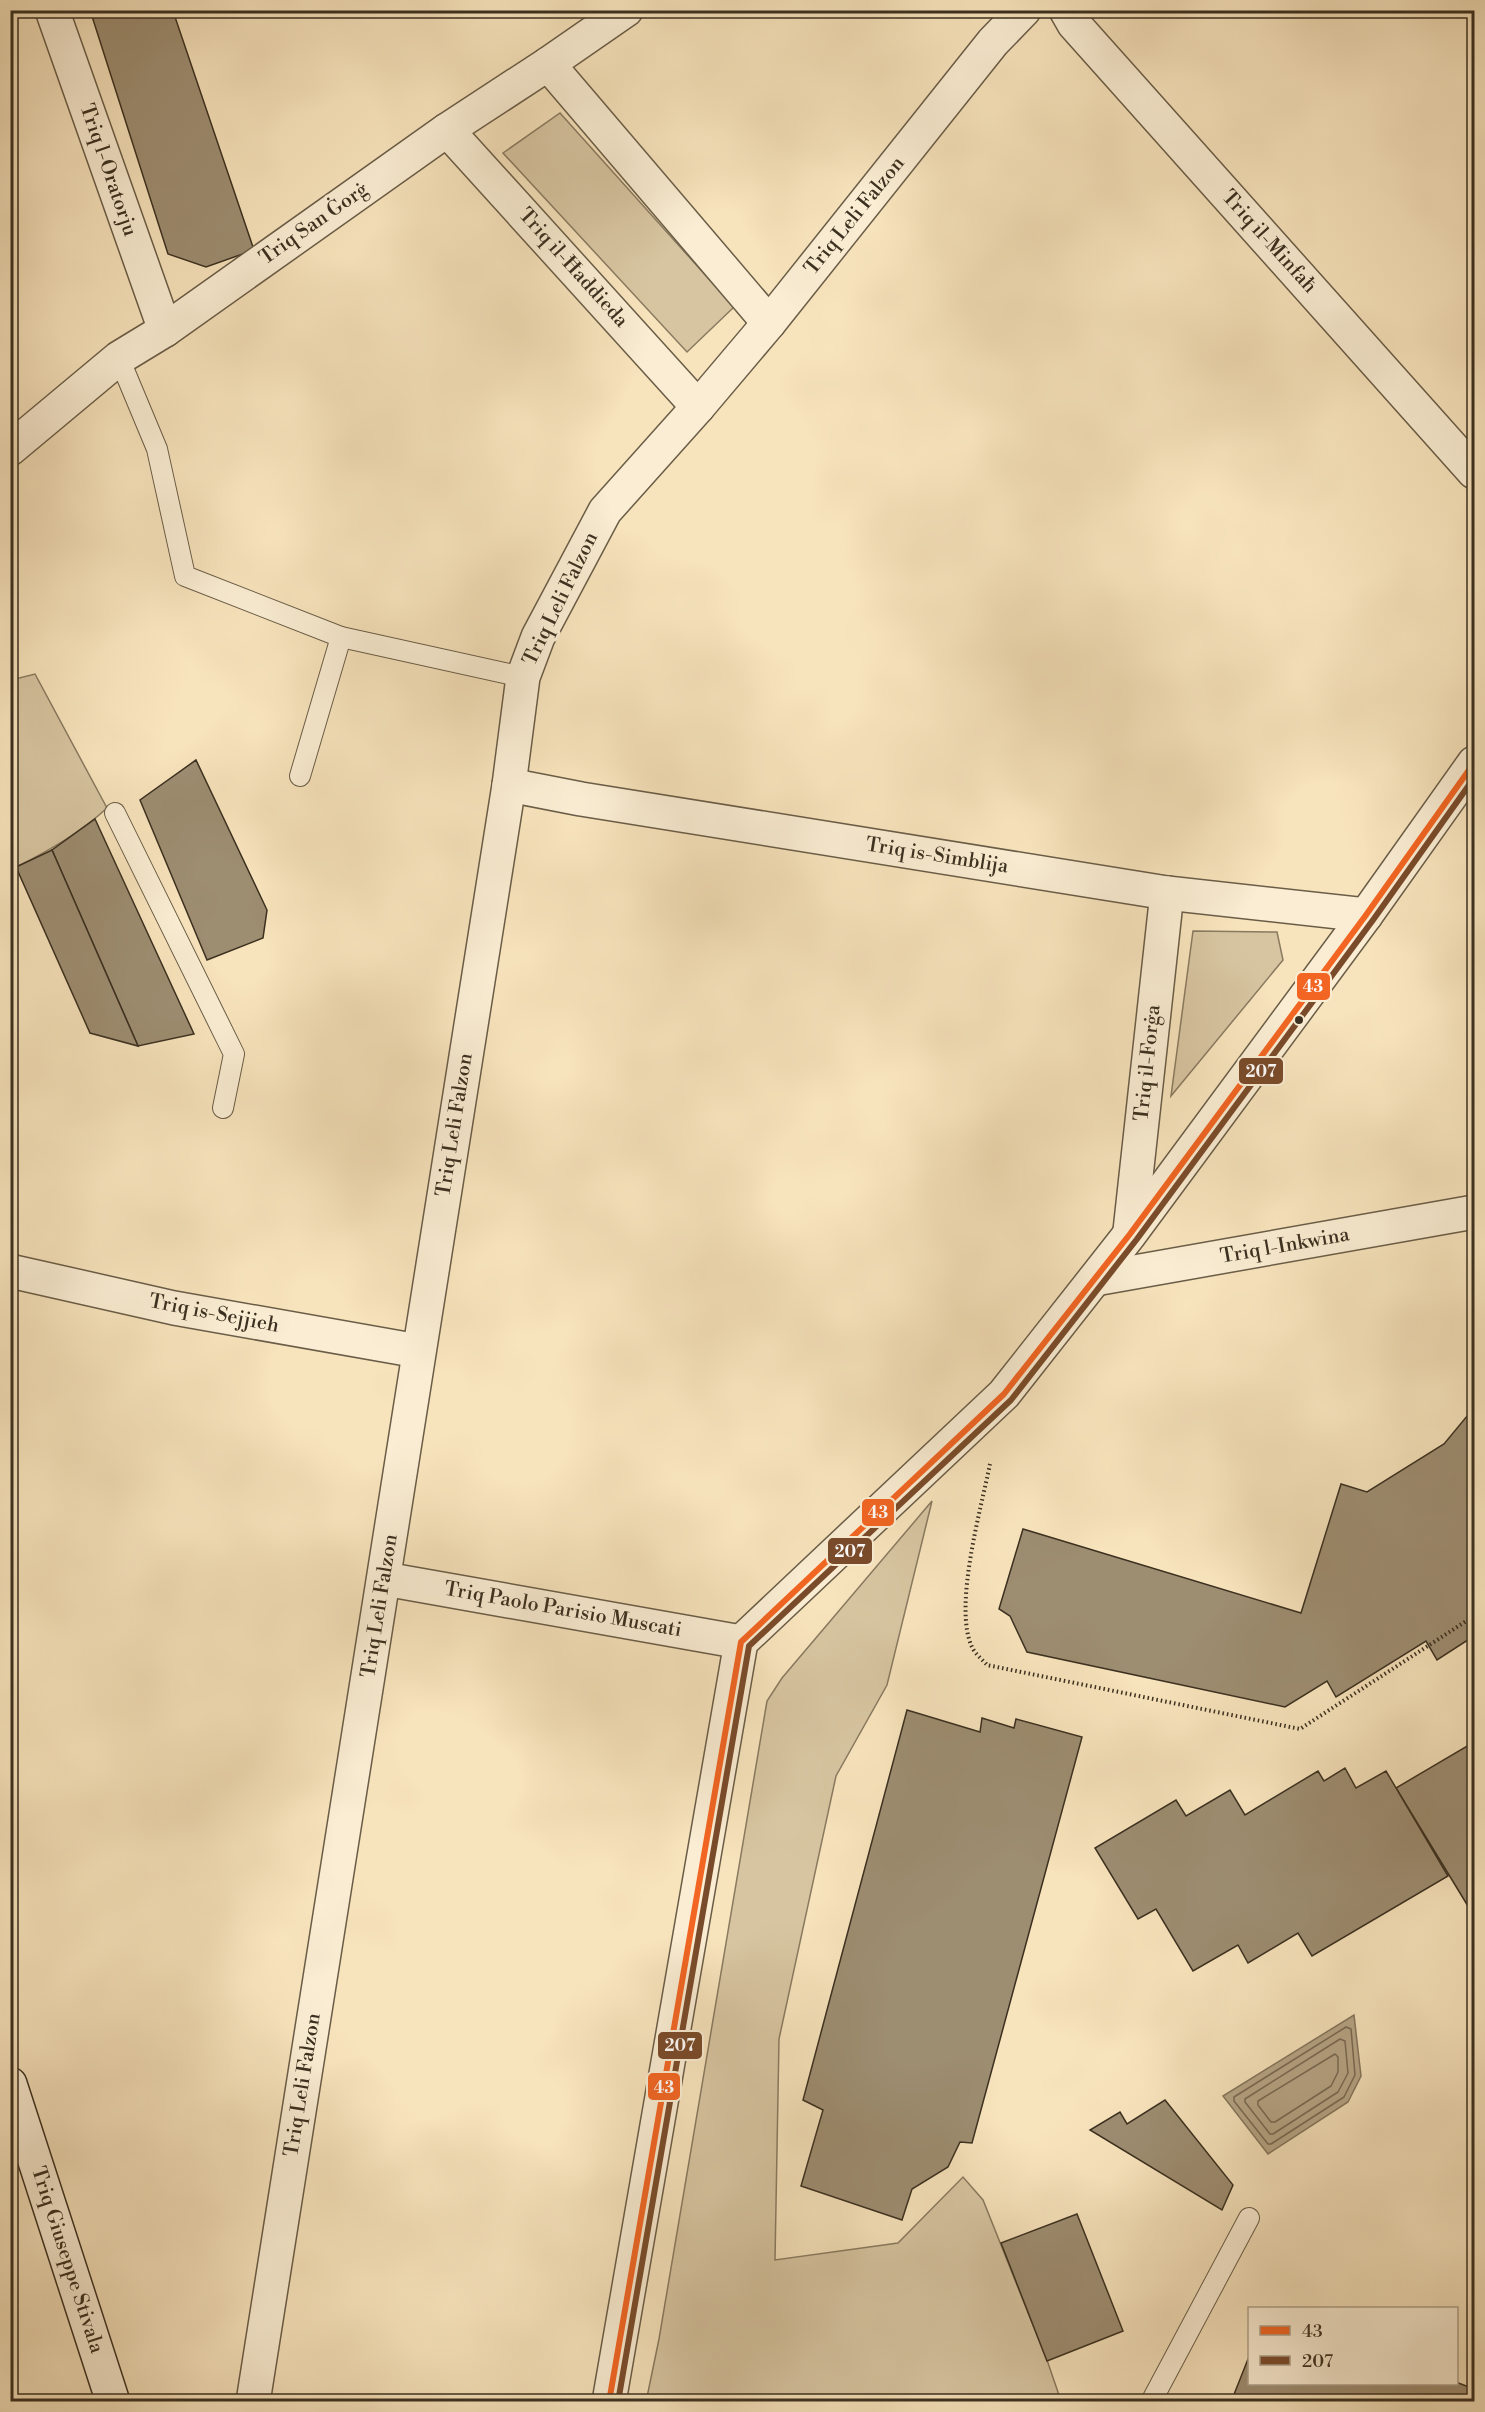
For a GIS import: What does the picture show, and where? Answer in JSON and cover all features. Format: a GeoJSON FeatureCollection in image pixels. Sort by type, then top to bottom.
{"type":"FeatureCollection","features":[{"type":"Feature","properties":{"kind":"street","name":"Triq l-Oratorju"},"geometry":{"type":"LineString","coordinates":[[52,10],[165,330]]}},
{"type":"Feature","properties":{"kind":"street","name":"Triq San Ġorġ"},"geometry":{"type":"LineString","coordinates":[[10,449],[119,358],[165,330],[447,130],[626,10]]}},
{"type":"Feature","properties":{"kind":"street","name":"Triq Leli Falzon"},"geometry":{"type":"LineString","coordinates":[[253,2402],[509,785],[523,677],[538,637],[605,511],[769,323],[993,42],[1024,10]]}},
{"type":"Feature","properties":{"kind":"street","name":"Triq il-Minfaħ"},"geometry":{"type":"LineString","coordinates":[[1066,10],[1089,41],[1474,472]]}},
{"type":"Feature","properties":{"kind":"street"},"geometry":{"type":"LineString","coordinates":[[548,64],[769,323]]}},
{"type":"Feature","properties":{"kind":"street","name":"Triq il-Ħaddieda"},"geometry":{"type":"LineString","coordinates":[[447,130],[698,407]]}},
{"type":"Feature","properties":{"kind":"street"},"geometry":{"type":"LineString","coordinates":[[609,2402],[741,1642],[1004,1394],[1130,1234],[1473,768]]}},
{"type":"Feature","properties":{"kind":"street","name":"Triq is-Simblija"},"geometry":{"type":"LineString","coordinates":[[509,785],[593,801],[1167,893],[1366,915]]}},
{"type":"Feature","properties":{"kind":"street","name":"Triq il-Forġa"},"geometry":{"type":"LineString","coordinates":[[1130,1234],[1167,893]]}},
{"type":"Feature","properties":{"kind":"street","name":"Triq l-Inkwina"},"geometry":{"type":"LineString","coordinates":[[1095,1280],[1474,1212]]}},
{"type":"Feature","properties":{"kind":"street","name":"Triq is-Sejjieh"},"geometry":{"type":"LineString","coordinates":[[10,1271],[174,1308],[418,1352]]}},
{"type":"Feature","properties":{"kind":"street","name":"Triq Paolo Parisio Muscati"},"geometry":{"type":"LineString","coordinates":[[384,1579],[741,1642]]}},
{"type":"Feature","properties":{"kind":"street","name":"Triq Giuseppe Stivala"},"geometry":{"type":"LineString","coordinates":[[10,2084],[113,2402]]}},
{"type":"Feature","properties":{"kind":"lane"},"geometry":{"type":"LineString","coordinates":[[119,358],[157,449],[185,576],[341,637],[523,677]]}},
{"type":"Feature","properties":{"kind":"lane"},"geometry":{"type":"LineString","coordinates":[[300,776],[341,637]]}},
{"type":"Feature","properties":{"kind":"lane"},"geometry":{"type":"LineString","coordinates":[[115,813],[234,1054],[223,1108]]}},
{"type":"Feature","properties":{"kind":"lane"},"geometry":{"type":"LineString","coordinates":[[1151,2402],[1249,2218]]}},
{"type":"Feature","properties":{"kind":"path"},"geometry":{"type":"LineString","coordinates":[[991,1462],[966,1586],[964,1617],[972,1648],[987,1665],[1300,1729],[1474,1616]]}},
{"type":"Feature","properties":{"kind":"shaded area"},"geometry":{"type":"Polygon","coordinates":[[[560,113],[734,307],[687,352],[503,153],[560,113]]]}},
{"type":"Feature","properties":{"kind":"shaded area"},"geometry":{"type":"Polygon","coordinates":[[[35,674],[107,808],[64,841],[16,867],[11,862],[11,680],[35,674]]]}},
{"type":"Feature","properties":{"kind":"shaded area"},"geometry":{"type":"Polygon","coordinates":[[[1193,931],[1277,932],[1283,960],[1171,1096],[1193,931]]]}},
{"type":"Feature","properties":{"kind":"shaded area"},"geometry":{"type":"Polygon","coordinates":[[[932,1501],[887,1685],[836,1776],[779,2039],[775,2260],[898,2243],[963,2177],[983,2200],[1061,2401],[646,2402],[659,2339],[767,1701],[782,1678],[932,1501]]]}},
{"type":"Feature","properties":{"kind":"water"},"geometry":{"type":"Polygon","coordinates":[[[1354,2015],[1361,2076],[1348,2102],[1268,2154],[1223,2096],[1354,2015]]]}},
{"type":"Feature","properties":{"kind":"building"},"geometry":{"type":"Polygon","coordinates":[[[90,10],[184,10],[174,14],[254,250],[206,267],[168,254],[90,10]]]}},
{"type":"Feature","properties":{"kind":"building"},"geometry":{"type":"Polygon","coordinates":[[[196,760],[267,910],[263,938],[207,960],[140,800],[196,760]]]}},
{"type":"Feature","properties":{"kind":"building"},"geometry":{"type":"Polygon","coordinates":[[[95,819],[194,1034],[138,1046],[52,850],[95,819]]]}},
{"type":"Feature","properties":{"kind":"building"},"geometry":{"type":"Polygon","coordinates":[[[52,850],[138,1046],[90,1033],[16,867],[52,850]]]}},
{"type":"Feature","properties":{"kind":"building"},"geometry":{"type":"Polygon","coordinates":[[[1474,1389],[1474,1606],[1472,1608],[1474,1636],[1437,1660],[1426,1641],[1336,1697],[1327,1681],[1285,1707],[1027,1652],[1010,1616],[999,1609],[1023,1529],[1301,1613],[1341,1484],[1367,1492],[1444,1444],[1468,1415],[1474,1389]]]}},
{"type":"Feature","properties":{"kind":"building"},"geometry":{"type":"Polygon","coordinates":[[[907,1710],[980,1732],[982,1718],[1014,1728],[1016,1719],[1082,1737],[972,2143],[960,2142],[948,2167],[912,2189],[902,2220],[801,2186],[823,2110],[803,2100],[907,1710]]]}},
{"type":"Feature","properties":{"kind":"building"},"geometry":{"type":"Polygon","coordinates":[[[1474,1742],[1474,1916],[1396,1788],[1474,1742]]]}},
{"type":"Feature","properties":{"kind":"building"},"geometry":{"type":"Polygon","coordinates":[[[1345,1768],[1356,1788],[1386,1771],[1448,1876],[1312,1956],[1298,1933],[1248,1963],[1238,1945],[1193,1971],[1156,1909],[1138,1919],[1095,1848],[1176,1800],[1186,1816],[1230,1790],[1245,1815],[1318,1771],[1324,1781],[1345,1768]]]}},
{"type":"Feature","properties":{"kind":"building"},"geometry":{"type":"Polygon","coordinates":[[[1165,2100],[1233,2185],[1222,2210],[1090,2130],[1120,2112],[1127,2124],[1165,2100]]]}},
{"type":"Feature","properties":{"kind":"building"},"geometry":{"type":"Polygon","coordinates":[[[1077,2214],[1123,2331],[1047,2361],[1001,2243],[1077,2214]]]}},
{"type":"Feature","properties":{"kind":"building"},"geometry":{"type":"Polygon","coordinates":[[[1248,2359],[1248,2385],[1458,2385],[1458,2383],[1474,2389],[1474,2402],[1231,2402],[1248,2359]]]}},
{"type":"Feature","properties":{"kind":"transit line","name":"43"},"geometry":{"type":"LineString","coordinates":[[609,2402],[741,1642],[1004,1394],[1130,1234],[1366,915],[1474,763]]}},
{"type":"Feature","properties":{"kind":"transit line","name":"207"},"geometry":{"type":"LineString","coordinates":[[618,2402],[749,1646],[1011,1400],[1137,1239],[1373,920],[1474,778]]}}]}
